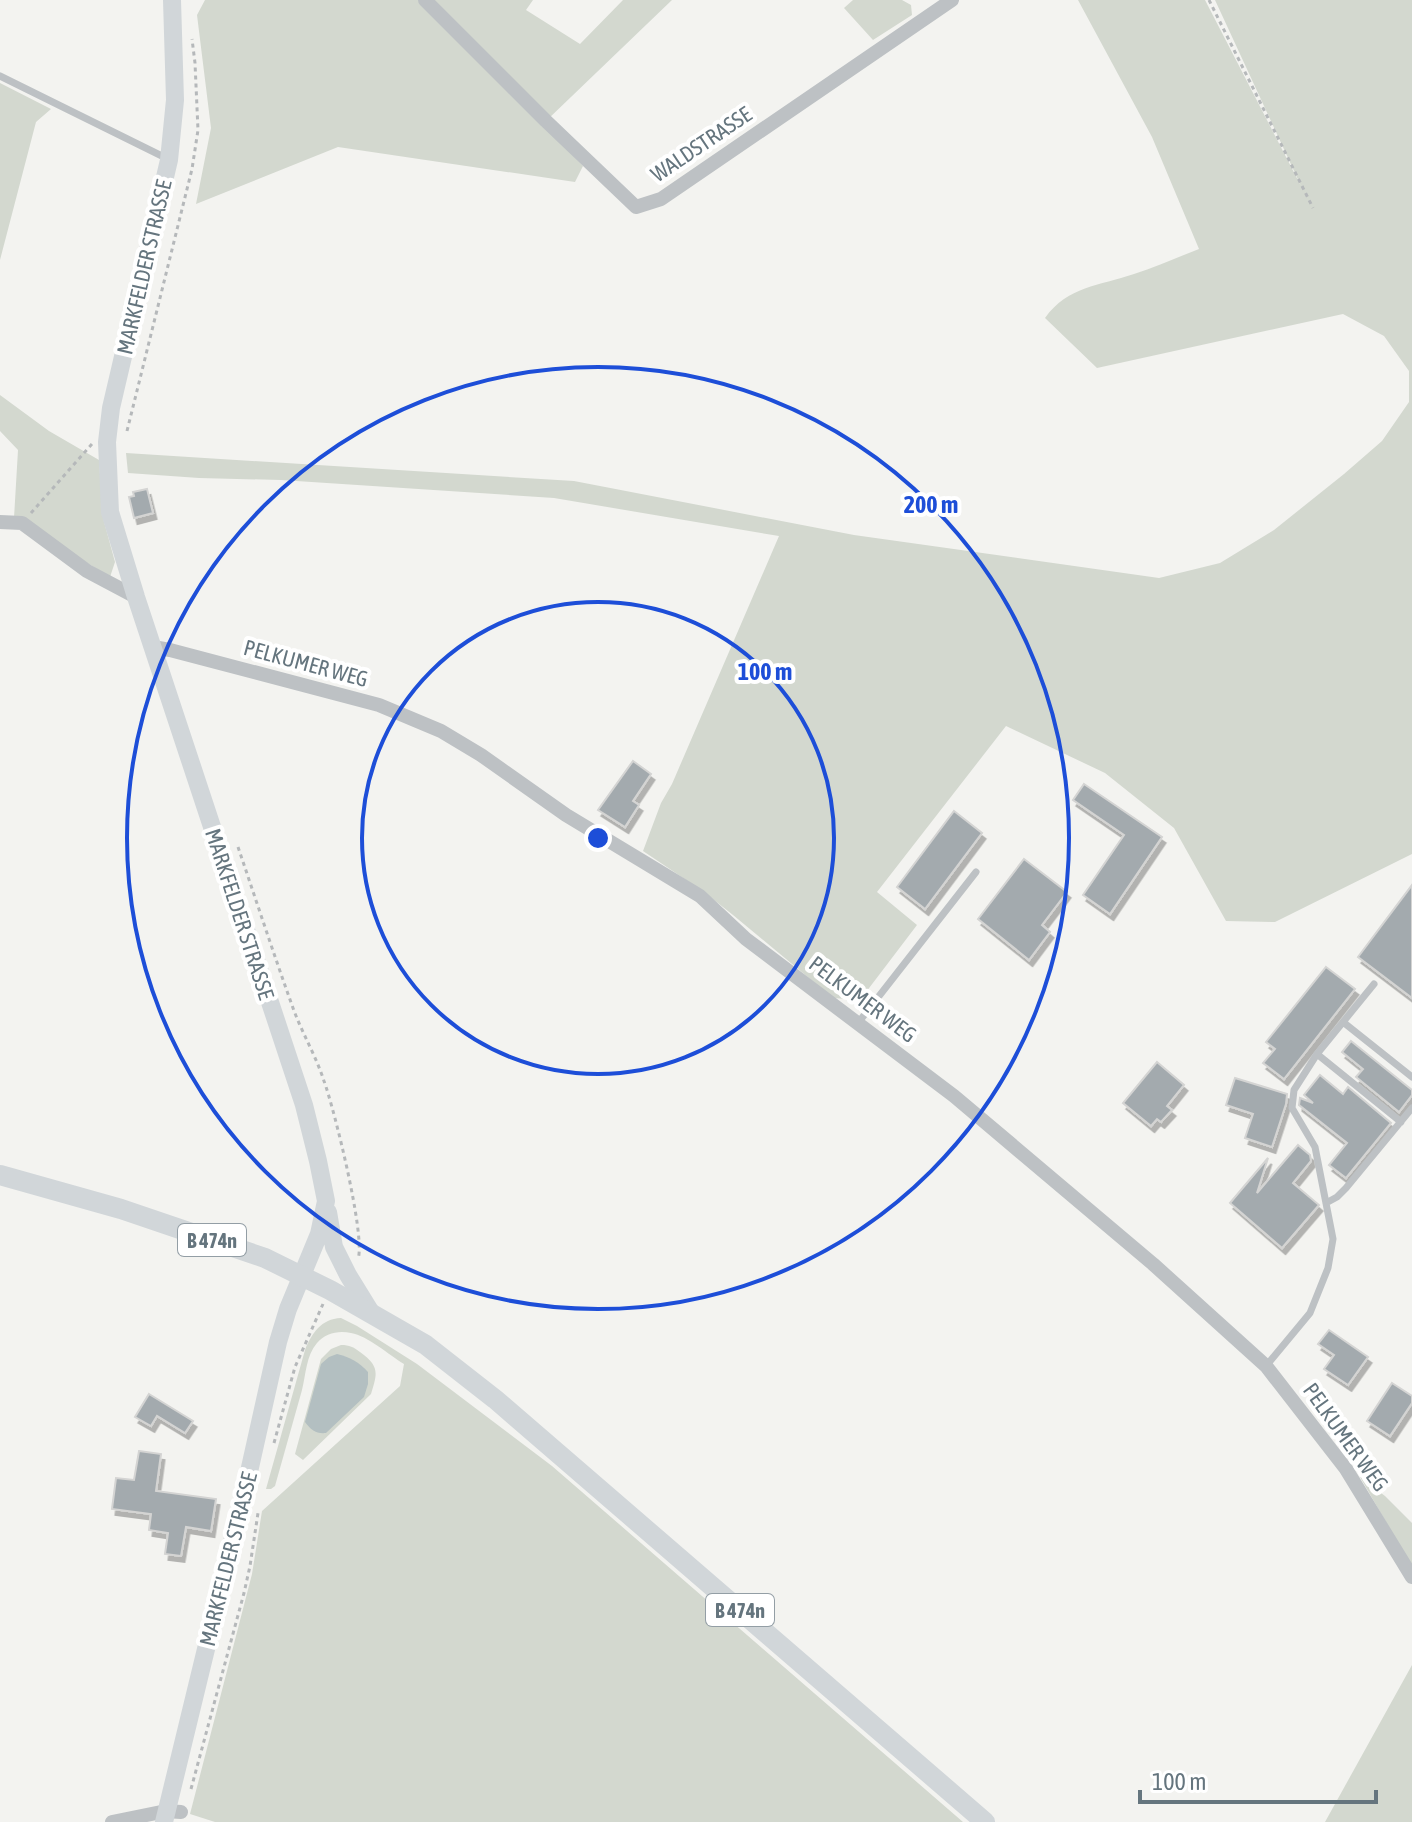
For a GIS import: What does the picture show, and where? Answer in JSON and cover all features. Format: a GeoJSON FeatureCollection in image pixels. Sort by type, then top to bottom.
{"type":"FeatureCollection","features":[{"type":"Feature","properties":{"kind":"main road","name":"B 474n"},"geometry":{"type":"LineString","coordinates":[[0,1175],[121,1209],[265,1258],[330,1290],[426,1345],[495,1399],[985,1822]]}},
{"type":"Feature","properties":{"kind":"street","name":"MARKFELDER STRASSE"},"geometry":{"type":"LineString","coordinates":[[170,1815],[278,1342],[319,1234],[326,1201],[304,1105],[110,512],[107,442],[111,408],[169,160],[175,100],[172,0]]}},
{"type":"Feature","properties":{"kind":"street","name":"WALDSTRASSE"},"geometry":{"type":"LineString","coordinates":[[425,0],[636,207],[661,199],[952,0]]}},
{"type":"Feature","properties":{"kind":"street"},"geometry":{"type":"LineString","coordinates":[[0,522],[22,523],[87,571],[136,597]]}},
{"type":"Feature","properties":{"kind":"street","name":"PELKUMER WEG"},"geometry":{"type":"LineString","coordinates":[[153,647],[379,705],[441,731],[576,821],[700,896],[746,939],[954,1096],[1153,1264],[1266,1366],[1346,1469],[1412,1577]]}},
{"type":"Feature","properties":{"kind":"street"},"geometry":{"type":"LineString","coordinates":[[326,1201],[334,1247],[372,1314]]}},
{"type":"Feature","properties":{"kind":"street"},"geometry":{"type":"LineString","coordinates":[[112,1822],[170,1815]]}},
{"type":"Feature","properties":{"kind":"lane"},"geometry":{"type":"LineString","coordinates":[[0,76],[169,160]]}},
{"type":"Feature","properties":{"kind":"lane"},"geometry":{"type":"LineString","coordinates":[[858,1023],[976,872]]}},
{"type":"Feature","properties":{"kind":"lane"},"geometry":{"type":"LineString","coordinates":[[1266,1366],[1310,1313],[1328,1268],[1333,1239],[1315,1147],[1291,1105],[1296,1085],[1374,984]]}},
{"type":"Feature","properties":{"kind":"lane"},"geometry":{"type":"LineString","coordinates":[[1343,1022],[1412,1077]]}},
{"type":"Feature","properties":{"kind":"lane"},"geometry":{"type":"LineString","coordinates":[[1317,1054],[1401,1122]]}},
{"type":"Feature","properties":{"kind":"lane"},"geometry":{"type":"LineString","coordinates":[[1326,1203],[1340,1195],[1412,1108]]}},
{"type":"Feature","properties":{"kind":"path"},"geometry":{"type":"LineString","coordinates":[[1209,0],[1313,208]]}},
{"type":"Feature","properties":{"kind":"path"},"geometry":{"type":"LineString","coordinates":[[22,523],[90,444],[107,442]]}},
{"type":"Feature","properties":{"kind":"path"},"geometry":{"type":"LineString","coordinates":[[237,845],[294,1010],[325,1081],[341,1142],[361,1251],[357,1261],[345,1268]]}},
{"type":"Feature","properties":{"kind":"path"},"geometry":{"type":"LineString","coordinates":[[273,1449],[295,1367],[330,1290]]}},
{"type":"Feature","properties":{"kind":"path"},"geometry":{"type":"LineString","coordinates":[[170,1815],[192,1786],[244,1593],[258,1510]]}},
{"type":"Feature","properties":{"kind":"shaded area"},"geometry":{"type":"Polygon","coordinates":[[[205,0],[424,0],[583,166],[575,182],[338,147],[196,204],[211,128],[197,15],[205,0]]]}},
{"type":"Feature","properties":{"kind":"shaded area"},"geometry":{"type":"Polygon","coordinates":[[[426,0],[533,0],[526,10],[580,44],[623,0],[672,0],[546,121],[426,0]]]}},
{"type":"Feature","properties":{"kind":"shaded area"},"geometry":{"type":"Polygon","coordinates":[[[853,0],[902,0],[911,5],[912,15],[873,40],[844,8],[853,0]]]}},
{"type":"Feature","properties":{"kind":"shaded area"},"geometry":{"type":"Polygon","coordinates":[[[1078,0],[1205,0],[1301,186],[1215,0],[1412,0],[1412,854],[1275,922],[1226,921],[1174,828],[1105,773],[1006,726],[877,892],[917,925],[860,1000],[833,998],[704,892],[643,851],[661,803],[779,536],[554,498],[128,473],[126,453],[574,481],[854,535],[1159,578],[1220,563],[1274,530],[1382,441],[1409,402],[1409,371],[1384,336],[1343,314],[1097,368],[1045,318],[1054,307],[1074,293],[1199,249],[1152,137],[1078,0]]]}},
{"type":"Feature","properties":{"kind":"shaded area"},"geometry":{"type":"Polygon","coordinates":[[[0,83],[51,109],[36,122],[0,260],[0,83]]]}},
{"type":"Feature","properties":{"kind":"shaded area"},"geometry":{"type":"Polygon","coordinates":[[[0,395],[49,431],[99,460],[103,518],[115,562],[110,577],[14,518],[18,450],[0,431],[0,395]]]}},
{"type":"Feature","properties":{"kind":"shaded area"},"geometry":{"type":"Polygon","coordinates":[[[341,1318],[417,1364],[552,1466],[963,1822],[215,1822],[190,1814],[252,1574],[262,1511],[400,1386],[404,1364],[371,1342],[342,1332],[332,1333],[320,1340],[308,1359],[275,1486],[266,1489],[305,1350],[318,1328],[328,1321],[341,1318]]]}},
{"type":"Feature","properties":{"kind":"shaded area"},"geometry":{"type":"Polygon","coordinates":[[[341,1345],[355,1349],[374,1366],[376,1375],[371,1394],[303,1460],[295,1454],[321,1359],[331,1349],[341,1345]]]}},
{"type":"Feature","properties":{"kind":"shaded area"},"geometry":{"type":"Polygon","coordinates":[[[337,1354],[365,1368],[368,1384],[364,1397],[326,1433],[319,1433],[305,1422],[321,1364],[337,1354]]]}},
{"type":"Feature","properties":{"kind":"shaded area"},"geometry":{"type":"Polygon","coordinates":[[[1360,1477],[1412,1523],[1412,1567],[1360,1477]]]}},
{"type":"Feature","properties":{"kind":"shaded area"},"geometry":{"type":"Polygon","coordinates":[[[1412,1665],[1412,1822],[1325,1822],[1412,1665]]]}},
{"type":"Feature","properties":{"kind":"building"},"geometry":{"type":"Polygon","coordinates":[[[147,489],[153,513],[134,518],[129,497],[134,496],[133,492],[147,489]]]}},
{"type":"Feature","properties":{"kind":"building"},"geometry":{"type":"Polygon","coordinates":[[[633,761],[651,774],[633,801],[639,805],[625,827],[598,810],[633,761]]]}},
{"type":"Feature","properties":{"kind":"building"},"geometry":{"type":"Polygon","coordinates":[[[1084,784],[1162,837],[1110,914],[1083,895],[1124,835],[1073,800],[1084,784]]]}},
{"type":"Feature","properties":{"kind":"building"},"geometry":{"type":"Polygon","coordinates":[[[954,811],[982,833],[925,909],[897,887],[954,811]]]}},
{"type":"Feature","properties":{"kind":"building"},"geometry":{"type":"Polygon","coordinates":[[[1024,859],[1067,892],[1042,925],[1050,932],[1029,960],[978,919],[1024,859]]]}},
{"type":"Feature","properties":{"kind":"building"},"geometry":{"type":"Polygon","coordinates":[[[1412,885],[1412,998],[1358,957],[1412,885]]]}},
{"type":"Feature","properties":{"kind":"building"},"geometry":{"type":"Polygon","coordinates":[[[1326,967],[1355,989],[1284,1079],[1263,1063],[1275,1049],[1266,1042],[1326,967]]]}},
{"type":"Feature","properties":{"kind":"building"},"geometry":{"type":"Polygon","coordinates":[[[1351,1041],[1412,1090],[1412,1095],[1399,1112],[1356,1077],[1363,1069],[1342,1052],[1351,1041]]]}},
{"type":"Feature","properties":{"kind":"building"},"geometry":{"type":"Polygon","coordinates":[[[1157,1062],[1184,1085],[1167,1106],[1172,1110],[1161,1122],[1157,1119],[1151,1126],[1123,1103],[1157,1062]]]}},
{"type":"Feature","properties":{"kind":"building"},"geometry":{"type":"Polygon","coordinates":[[[1320,1075],[1343,1094],[1348,1087],[1391,1123],[1346,1178],[1329,1165],[1347,1143],[1299,1105],[1300,1098],[1313,1103],[1304,1095],[1320,1075]]]}},
{"type":"Feature","properties":{"kind":"building"},"geometry":{"type":"Polygon","coordinates":[[[1235,1078],[1287,1094],[1272,1147],[1245,1138],[1253,1114],[1226,1105],[1235,1078]]]}},
{"type":"Feature","properties":{"kind":"building"},"geometry":{"type":"Polygon","coordinates":[[[1298,1145],[1310,1155],[1311,1161],[1293,1183],[1319,1205],[1282,1248],[1230,1203],[1268,1158],[1257,1193],[1298,1145]]]}},
{"type":"Feature","properties":{"kind":"building"},"geometry":{"type":"Polygon","coordinates":[[[1329,1330],[1368,1357],[1348,1385],[1324,1369],[1334,1355],[1318,1344],[1329,1330]]]}},
{"type":"Feature","properties":{"kind":"building"},"geometry":{"type":"Polygon","coordinates":[[[1392,1383],[1412,1396],[1412,1403],[1390,1436],[1367,1421],[1392,1383]]]}},
{"type":"Feature","properties":{"kind":"building"},"geometry":{"type":"Polygon","coordinates":[[[149,1394],[193,1421],[185,1433],[157,1416],[151,1426],[135,1417],[149,1394]]]}},
{"type":"Feature","properties":{"kind":"building"},"geometry":{"type":"Polygon","coordinates":[[[139,1451],[161,1454],[156,1491],[216,1499],[211,1531],[186,1527],[181,1556],[165,1554],[168,1533],[149,1530],[151,1514],[112,1509],[116,1478],[134,1480],[139,1451]]]}}]}
